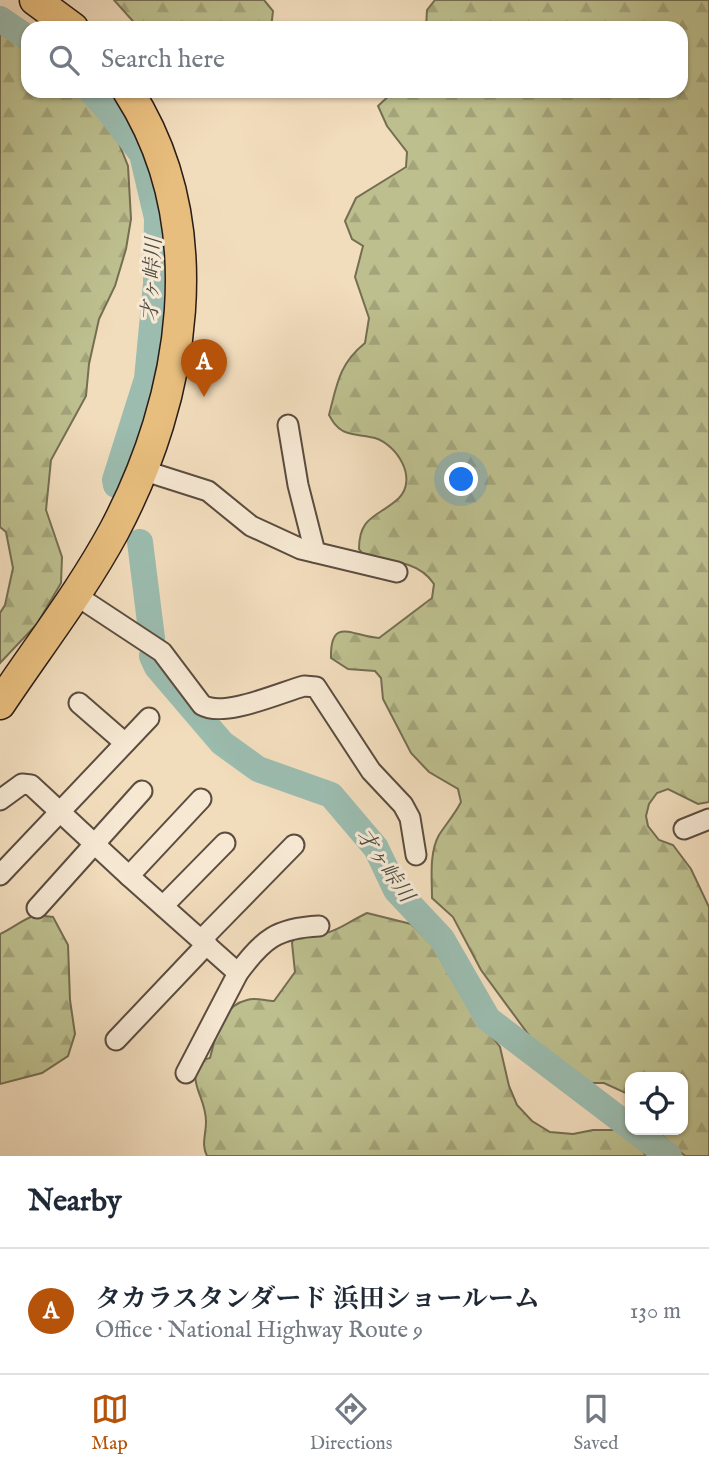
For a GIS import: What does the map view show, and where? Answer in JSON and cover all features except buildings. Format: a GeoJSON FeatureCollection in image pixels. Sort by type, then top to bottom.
{"type":"FeatureCollection","features":[{"type":"Feature","properties":{"kind":"highway"},"geometry":{"type":"LineString","coordinates":[[35,0],[64,21]]}},
{"type":"Feature","properties":{"kind":"highway"},"geometry":{"type":"LineString","coordinates":[[0,704],[114,530],[142,470],[160,418],[175,352],[180,243],[177,217],[164,166],[132,98]]}},
{"type":"Feature","properties":{"kind":"highway"},"geometry":{"type":"LineString","coordinates":[[0,696],[24,669]]}},
{"type":"Feature","properties":{"kind":"street"},"geometry":{"type":"LineString","coordinates":[[288,425],[298,485],[315,552]]}},
{"type":"Feature","properties":{"kind":"street"},"geometry":{"type":"LineString","coordinates":[[142,470],[208,491],[251,526],[301,549],[397,572]]}},
{"type":"Feature","properties":{"kind":"street"},"geometry":{"type":"LineString","coordinates":[[74,594],[162,652],[202,705],[210,710],[233,708],[304,685],[316,687],[371,771],[403,805],[410,818],[416,855]]}},
{"type":"Feature","properties":{"kind":"street"},"geometry":{"type":"LineString","coordinates":[[79,703],[125,743]]}},
{"type":"Feature","properties":{"kind":"street"},"geometry":{"type":"LineString","coordinates":[[0,875],[149,718]]}},
{"type":"Feature","properties":{"kind":"street"},"geometry":{"type":"LineString","coordinates":[[0,800],[22,784],[31,785],[238,973]]}},
{"type":"Feature","properties":{"kind":"street"},"geometry":{"type":"LineString","coordinates":[[37,908],[142,791]]}},
{"type":"Feature","properties":{"kind":"street"},"geometry":{"type":"LineString","coordinates":[[129,876],[201,800]]}},
{"type":"Feature","properties":{"kind":"street"},"geometry":{"type":"LineString","coordinates":[[684,829],[709,819]]}},
{"type":"Feature","properties":{"kind":"street"},"geometry":{"type":"LineString","coordinates":[[163,906],[225,843]]}},
{"type":"Feature","properties":{"kind":"street"},"geometry":{"type":"LineString","coordinates":[[116,1040],[294,845]]}},
{"type":"Feature","properties":{"kind":"street"},"geometry":{"type":"LineString","coordinates":[[186,1073],[238,973],[260,946],[274,935],[294,927],[319,926]]}},
{"type":"Feature","properties":{"kind":"green space"},"geometry":{"type":"Polygon","coordinates":[[[114,0],[264,0],[273,11],[272,21],[133,21],[114,0]]]}},
{"type":"Feature","properties":{"kind":"green space"},"geometry":{"type":"Polygon","coordinates":[[[435,0],[709,0],[709,802],[698,804],[668,789],[657,793],[649,804],[646,816],[648,826],[659,840],[673,845],[691,869],[709,907],[709,1156],[685,1156],[662,1135],[688,1135],[688,1072],[625,1072],[625,1093],[604,1083],[586,1083],[559,1065],[531,1038],[481,970],[453,917],[432,898],[434,850],[439,835],[461,802],[458,789],[429,772],[411,753],[383,699],[381,678],[375,671],[348,669],[331,658],[332,645],[339,633],[379,638],[432,598],[434,584],[428,576],[412,566],[366,558],[359,549],[362,529],[399,498],[404,490],[406,472],[397,455],[383,442],[343,431],[329,415],[344,367],[365,343],[369,318],[355,277],[363,246],[352,239],[345,221],[356,198],[406,167],[407,152],[387,126],[378,106],[387,98],[688,98],[688,21],[426,21],[427,10],[435,0]]]}},
{"type":"Feature","properties":{"kind":"green space"},"geometry":{"type":"Polygon","coordinates":[[[0,28],[21,42],[21,98],[84,98],[116,136],[128,166],[131,219],[126,249],[115,286],[99,319],[89,364],[86,396],[51,460],[46,510],[62,557],[61,583],[37,624],[0,663],[0,613],[5,605],[13,568],[6,532],[0,527],[0,28]]]}},
{"type":"Feature","properties":{"kind":"green space"},"geometry":{"type":"Polygon","coordinates":[[[367,913],[411,924],[447,954],[478,1023],[500,1047],[509,1086],[517,1105],[532,1121],[550,1132],[573,1134],[593,1130],[619,1130],[634,1137],[646,1156],[207,1156],[204,1143],[205,1113],[195,1078],[198,1061],[210,1058],[217,1031],[231,1008],[247,1000],[274,1001],[295,972],[292,943],[296,933],[327,933],[367,913]]]}},
{"type":"Feature","properties":{"kind":"green space"},"geometry":{"type":"Polygon","coordinates":[[[36,915],[53,917],[68,945],[70,1000],[75,1034],[68,1056],[42,1073],[0,1084],[0,934],[36,915]]]}},
{"type":"Feature","properties":{"kind":"waterway","name":"才ヶ峠川"},"geometry":{"type":"LineString","coordinates":[[0,19],[21,33]]}},
{"type":"Feature","properties":{"kind":"waterway","name":"才ヶ峠川"},"geometry":{"type":"LineString","coordinates":[[97,98],[142,154],[157,218],[156,284],[147,379],[115,480],[116,485]]}},
{"type":"Feature","properties":{"kind":"waterway","name":"才ヶ峠川"},"geometry":{"type":"LineString","coordinates":[[140,542],[152,638]]}},
{"type":"Feature","properties":{"kind":"waterway","name":"才ヶ峠川"},"geometry":{"type":"LineString","coordinates":[[152,656],[157,667],[222,743],[258,769],[331,795],[376,848],[396,890],[442,939],[488,1019],[625,1123]]}},
{"type":"Feature","properties":{"kind":"waterway","name":"才ヶ峠川"},"geometry":{"type":"LineString","coordinates":[[641,1135],[669,1156]]}},
{"type":"Feature","properties":{"kind":"place","name":"タカラスタンダード 浜田ショールーム"},"geometry":{"type":"Point","coordinates":[204,397]}}]}
